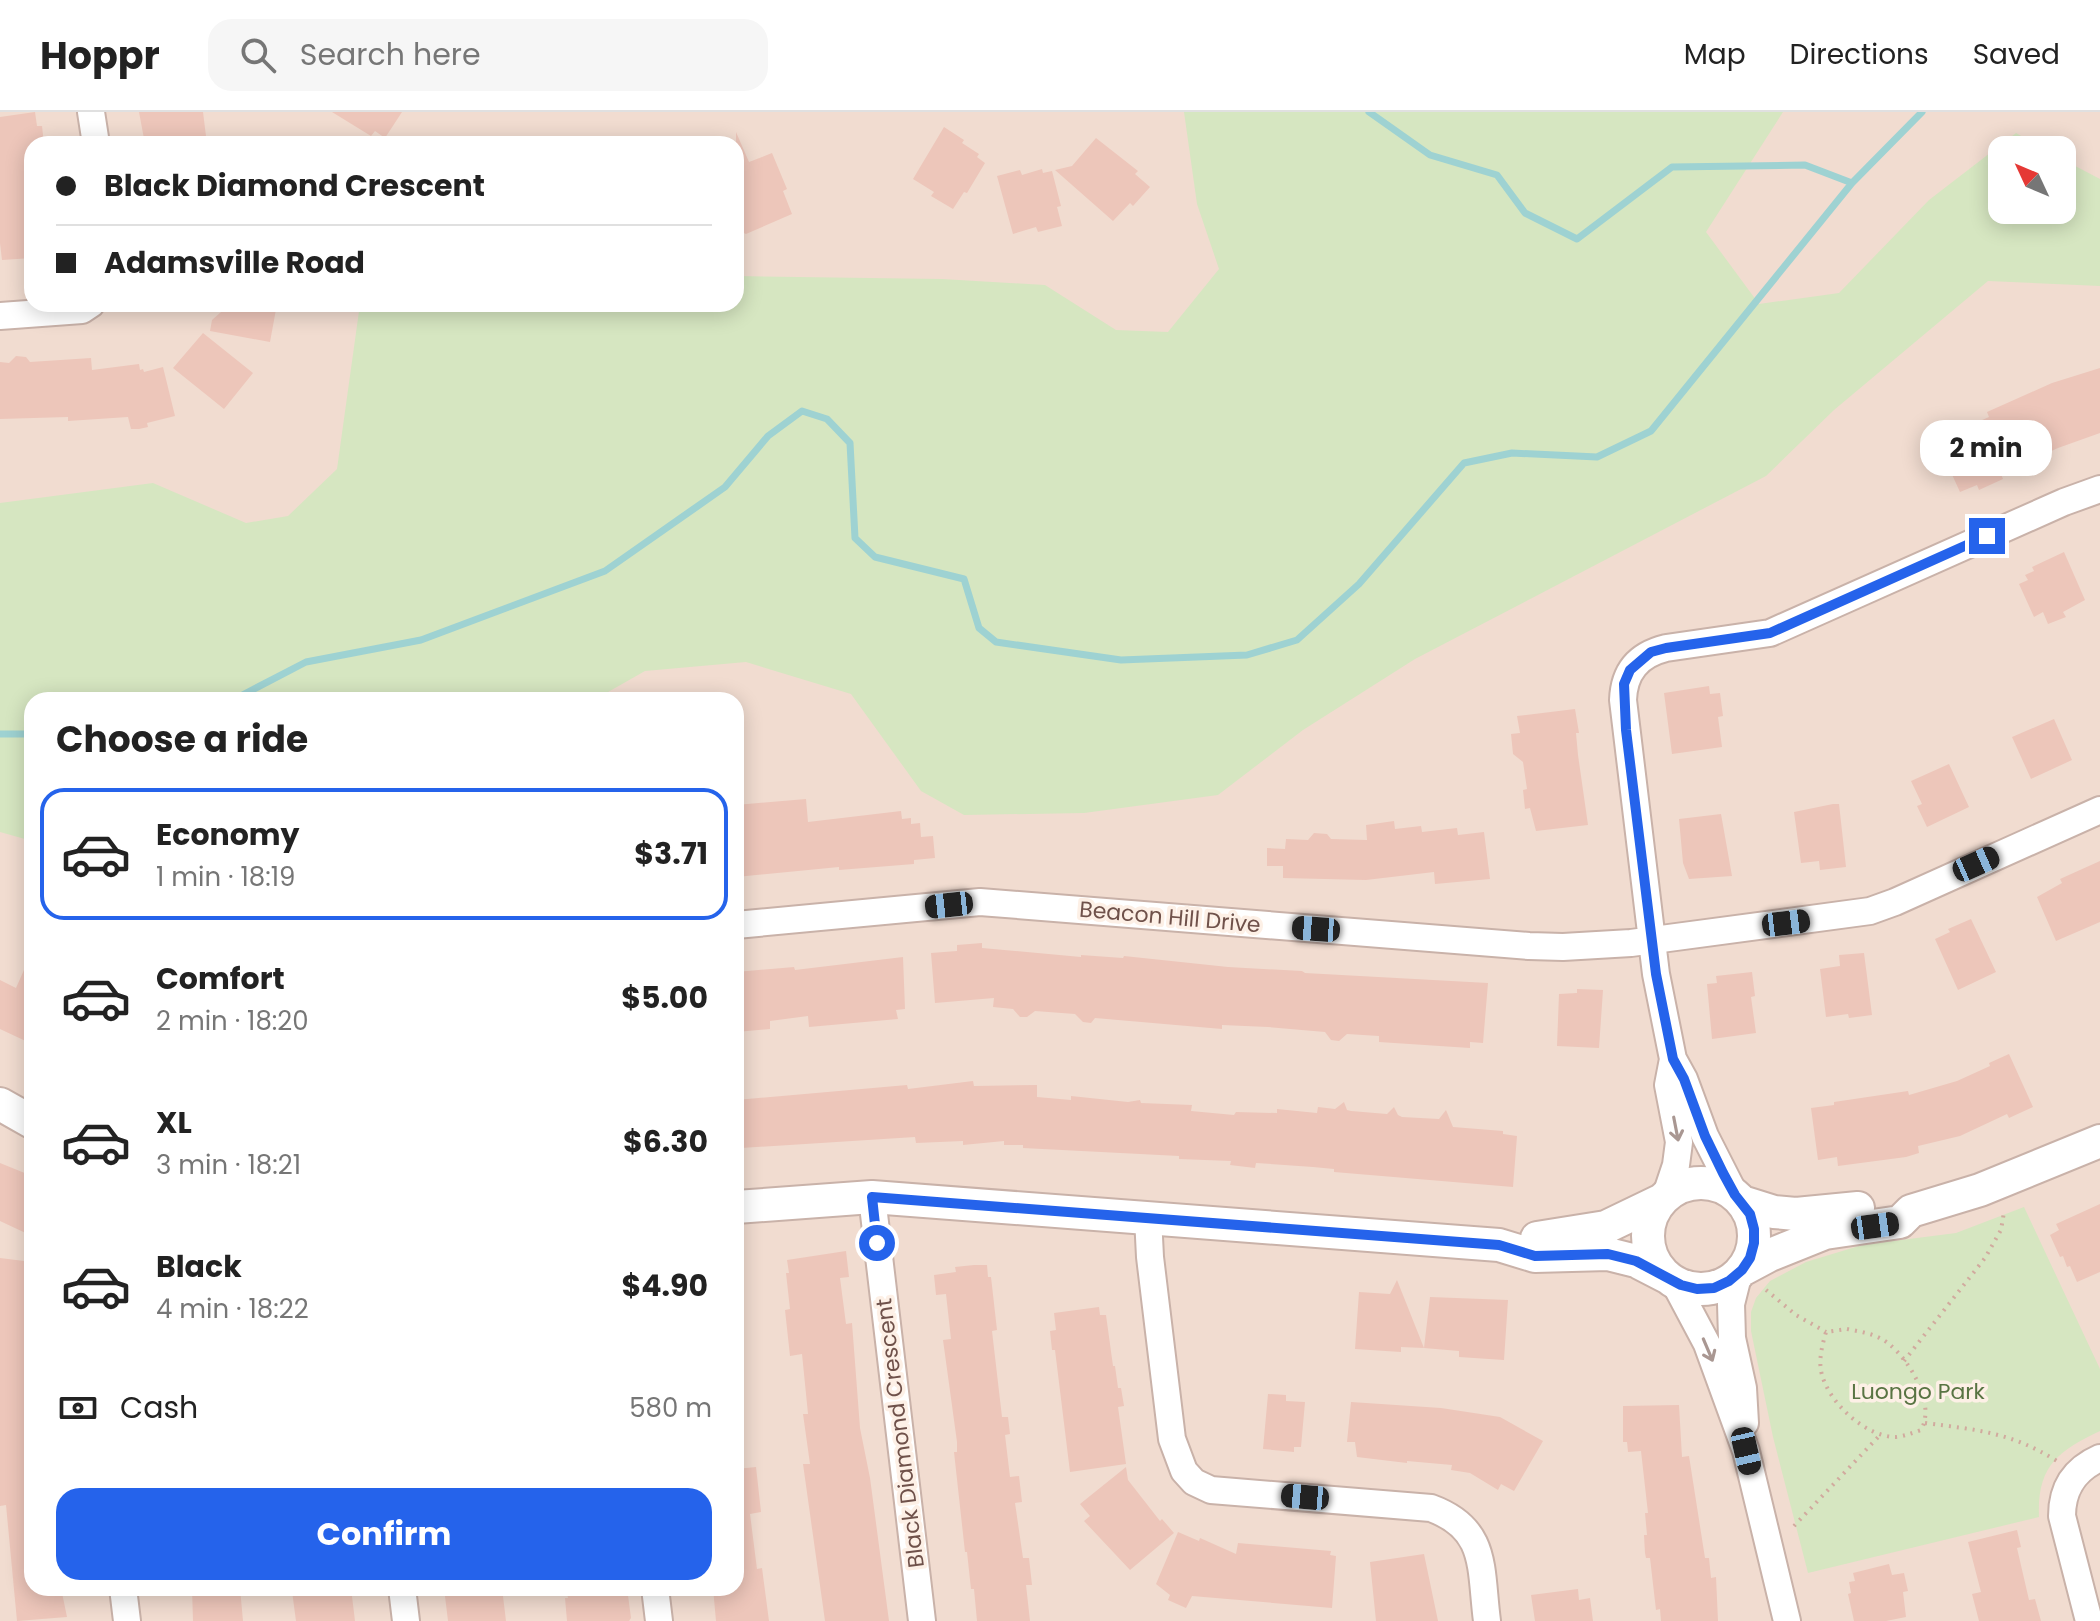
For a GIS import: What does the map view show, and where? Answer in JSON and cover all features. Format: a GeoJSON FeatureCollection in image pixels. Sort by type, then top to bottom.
{"type":"FeatureCollection","features":[{"type":"Feature","properties":{"kind":"street"},"geometry":{"type":"LineString","coordinates":[[91,112],[95,136]]}},
{"type":"Feature","properties":{"kind":"street"},"geometry":{"type":"LineString","coordinates":[[0,316],[55,312]]}},
{"type":"Feature","properties":{"kind":"street"},"geometry":{"type":"LineString","coordinates":[[1749,1278],[1754,1243],[1750,1214],[1705,1136],[1684,1079],[1673,1059],[1652,940],[1623,700],[1624,684],[1630,670],[1651,652],[1666,648],[1770,633],[2100,489]]}},
{"type":"Feature","properties":{"kind":"street","name":"Beacon Hill Drive"},"geometry":{"type":"LineString","coordinates":[[744,924],[980,902],[1529,946],[1598,946],[1870,911],[2100,810]]}},
{"type":"Feature","properties":{"kind":"street"},"geometry":{"type":"LineString","coordinates":[[1673,1059],[1668,1085],[1679,1142],[1676,1165],[1663,1200],[1652,1216],[1648,1232],[1649,1249],[1707,1344],[1746,1451],[1787,1621]]}},
{"type":"Feature","properties":{"kind":"street"},"geometry":{"type":"LineString","coordinates":[[0,1096],[24,1104]]}},
{"type":"Feature","properties":{"kind":"street"},"geometry":{"type":"LineString","coordinates":[[0,1104],[24,1118]]}},
{"type":"Feature","properties":{"kind":"street"},"geometry":{"type":"LineString","coordinates":[[1746,1451],[1743,1388],[1732,1338],[1731,1304],[1749,1278],[1800,1241],[1825,1233],[1900,1222],[1911,1211],[1980,1190],[2100,1141]]}},
{"type":"Feature","properties":{"kind":"street"},"geometry":{"type":"LineString","coordinates":[[1499,1245],[1606,1227],[1663,1200],[1686,1185],[1701,1182],[1717,1185],[1739,1199],[1774,1212],[1796,1214],[1894,1205],[1911,1211]]}},
{"type":"Feature","properties":{"kind":"street"},"geometry":{"type":"LineString","coordinates":[[744,1206],[872,1197],[1499,1245],[1535,1256],[1608,1254],[1636,1261],[1697,1289],[1714,1288],[1729,1281],[1749,1278]]}},
{"type":"Feature","properties":{"kind":"street","name":"Black Diamond Crescent"},"geometry":{"type":"LineString","coordinates":[[872,1197],[922,1621]]}},
{"type":"Feature","properties":{"kind":"street"},"geometry":{"type":"LineString","coordinates":[[1148,1217],[1172,1439],[1184,1471],[1194,1482],[1211,1490],[1431,1508],[1452,1515],[1466,1527],[1476,1543],[1487,1621]]}},
{"type":"Feature","properties":{"kind":"street"},"geometry":{"type":"LineString","coordinates":[[2089,1621],[2062,1516],[2062,1502],[2073,1478],[2085,1465],[2100,1458]]}},
{"type":"Feature","properties":{"kind":"street"},"geometry":{"type":"LineString","coordinates":[[124,1596],[127,1621]]}},
{"type":"Feature","properties":{"kind":"street"},"geometry":{"type":"LineString","coordinates":[[403,1596],[406,1621]]}},
{"type":"Feature","properties":{"kind":"street"},"geometry":{"type":"LineString","coordinates":[[656,1596],[659,1621]]}},
{"type":"Feature","properties":{"kind":"path"},"geometry":{"type":"LineString","coordinates":[[1904,1361],[1985,1258],[2001,1230],[2004,1212]]}},
{"type":"Feature","properties":{"kind":"path"},"geometry":{"type":"LineString","coordinates":[[1749,1278],[1796,1315],[1826,1332],[1847,1329],[1870,1333],[1889,1344],[1916,1379],[1923,1401],[1925,1423],[1921,1430],[1908,1435],[1881,1434],[1852,1417],[1829,1393],[1821,1373],[1820,1352],[1826,1332]]}},
{"type":"Feature","properties":{"kind":"path"},"geometry":{"type":"LineString","coordinates":[[1925,1423],[1998,1433],[2038,1449],[2057,1461]]}},
{"type":"Feature","properties":{"kind":"path"},"geometry":{"type":"LineString","coordinates":[[1794,1526],[1881,1434]]}},
{"type":"Feature","properties":{"kind":"shaded area"},"geometry":{"type":"Polygon","coordinates":[[[0,112],[2100,112],[2100,1621],[0,1621],[0,112]]]}},
{"type":"Feature","properties":{"kind":"green space"},"geometry":{"type":"Polygon","coordinates":[[[1184,112],[1783,112],[1706,232],[1759,304],[1839,293],[1929,200],[1988,155],[1988,224],[2076,224],[2076,166],[2100,179],[2100,286],[1988,281],[1834,410],[1766,476],[1415,659],[1303,730],[1218,795],[1084,813],[964,815],[921,791],[851,694],[746,662],[645,671],[608,692],[24,692],[24,839],[0,832],[0,503],[153,483],[246,523],[288,516],[337,469],[359,312],[744,312],[744,276],[942,279],[1045,285],[1116,330],[1168,332],[1219,269],[1197,204],[1184,112]]]}},
{"type":"Feature","properties":{"kind":"green space","name":"Luongo Park"},"geometry":{"type":"Polygon","coordinates":[[[2024,1207],[2100,1369],[2100,1431],[2072,1446],[2053,1462],[2042,1485],[2039,1517],[1808,1573],[1773,1437],[1751,1331],[1751,1312],[1756,1298],[1770,1281],[1806,1262],[1862,1245],[1956,1233],[2024,1207]]]}},
{"type":"Feature","properties":{"kind":"building"},"geometry":{"type":"Polygon","coordinates":[[[35,112],[37,126],[42,126],[43,136],[24,136],[24,259],[2,260],[0,117],[35,112]]]}},
{"type":"Feature","properties":{"kind":"building"},"geometry":{"type":"Polygon","coordinates":[[[139,112],[203,112],[206,136],[144,136],[139,112]]]}},
{"type":"Feature","properties":{"kind":"building"},"geometry":{"type":"Polygon","coordinates":[[[332,112],[402,112],[386,136],[375,131],[371,136],[332,112]]]}},
{"type":"Feature","properties":{"kind":"building"},"geometry":{"type":"Polygon","coordinates":[[[944,127],[964,140],[962,143],[979,154],[977,157],[985,163],[953,209],[931,196],[934,192],[913,179],[944,127]]]}},
{"type":"Feature","properties":{"kind":"building"},"geometry":{"type":"Polygon","coordinates":[[[1096,138],[1138,171],[1135,174],[1150,187],[1133,206],[1130,203],[1113,221],[1055,170],[1072,166],[1096,138]]]}},
{"type":"Feature","properties":{"kind":"building"},"geometry":{"type":"Polygon","coordinates":[[[744,150],[749,162],[772,153],[787,189],[783,191],[792,214],[746,234],[744,150]]]}},
{"type":"Feature","properties":{"kind":"building"},"geometry":{"type":"Polygon","coordinates":[[[1042,169],[1043,173],[1052,171],[1061,206],[1057,207],[1062,226],[1038,232],[1036,227],[1013,234],[997,176],[1020,170],[1022,175],[1042,169]]]}},
{"type":"Feature","properties":{"kind":"building"},"geometry":{"type":"Polygon","coordinates":[[[221,312],[276,312],[270,342],[210,331],[212,320],[221,312]]]}},
{"type":"Feature","properties":{"kind":"building"},"geometry":{"type":"Polygon","coordinates":[[[203,333],[253,373],[224,409],[173,368],[203,333]]]}},
{"type":"Feature","properties":{"kind":"building"},"geometry":{"type":"Polygon","coordinates":[[[16,356],[26,357],[30,362],[91,358],[92,370],[139,364],[144,372],[163,367],[175,416],[147,423],[148,427],[139,429],[131,429],[128,417],[68,421],[68,417],[0,419],[0,362],[9,363],[16,356]]]}},
{"type":"Feature","properties":{"kind":"building"},"geometry":{"type":"Polygon","coordinates":[[[2100,368],[2100,433],[2001,474],[2003,479],[1979,490],[1977,485],[1960,492],[1938,444],[1959,435],[1957,431],[1989,417],[1987,412],[2052,383],[2100,368]]]}},
{"type":"Feature","properties":{"kind":"building"},"geometry":{"type":"Polygon","coordinates":[[[2064,552],[2085,600],[2063,612],[2066,617],[2048,624],[2043,612],[2034,617],[2019,584],[2028,580],[2025,575],[2034,571],[2032,567],[2064,552]]]}},
{"type":"Feature","properties":{"kind":"building"},"geometry":{"type":"Polygon","coordinates":[[[1709,686],[1710,694],[1720,693],[1723,716],[1718,717],[1722,747],[1672,754],[1664,693],[1709,686]]]}},
{"type":"Feature","properties":{"kind":"building"},"geometry":{"type":"Polygon","coordinates":[[[1575,709],[1588,825],[1536,831],[1530,808],[1525,809],[1523,790],[1527,789],[1523,762],[1513,754],[1511,734],[1520,733],[1517,716],[1575,709]]]}},
{"type":"Feature","properties":{"kind":"building"},"geometry":{"type":"Polygon","coordinates":[[[2054,719],[2072,760],[2031,779],[2012,737],[2054,719]]]}},
{"type":"Feature","properties":{"kind":"building"},"geometry":{"type":"Polygon","coordinates":[[[1949,764],[1969,807],[1927,827],[1917,806],[1922,804],[1911,781],[1949,764]]]}},
{"type":"Feature","properties":{"kind":"building"},"geometry":{"type":"Polygon","coordinates":[[[806,799],[808,822],[901,811],[902,819],[911,818],[911,824],[920,823],[921,837],[933,836],[935,858],[914,860],[914,864],[744,876],[744,804],[806,799]]]}},
{"type":"Feature","properties":{"kind":"building"},"geometry":{"type":"Polygon","coordinates":[[[1839,804],[1846,867],[1820,870],[1819,861],[1801,863],[1794,812],[1839,804]]]}},
{"type":"Feature","properties":{"kind":"building"},"geometry":{"type":"Polygon","coordinates":[[[1721,814],[1732,876],[1689,879],[1683,863],[1679,819],[1721,814]]]}},
{"type":"Feature","properties":{"kind":"building"},"geometry":{"type":"Polygon","coordinates":[[[1394,821],[1395,829],[1421,826],[1422,832],[1457,828],[1458,835],[1484,832],[1490,879],[1435,884],[1434,872],[1366,880],[1283,878],[1283,866],[1267,866],[1267,848],[1285,849],[1286,839],[1308,840],[1314,833],[1327,834],[1331,839],[1367,840],[1366,825],[1394,821]]]}},
{"type":"Feature","properties":{"kind":"building"},"geometry":{"type":"Polygon","coordinates":[[[2100,861],[2100,922],[2056,941],[2037,897],[2062,883],[2060,879],[2100,861]]]}},
{"type":"Feature","properties":{"kind":"building"},"geometry":{"type":"Polygon","coordinates":[[[1971,919],[1996,972],[1958,990],[1935,939],[1950,932],[1948,929],[1971,919]]]}},
{"type":"Feature","properties":{"kind":"building"},"geometry":{"type":"Polygon","coordinates":[[[982,943],[982,948],[1081,957],[1124,956],[1305,973],[1488,983],[1483,1043],[1470,1042],[1470,1048],[1379,1042],[1379,1036],[1347,1034],[1339,1041],[1331,1040],[1325,1032],[1222,1025],[1222,1029],[1095,1018],[1091,1023],[1083,1022],[1075,1014],[1035,1011],[1027,1017],[1020,1017],[1013,1009],[993,1007],[994,998],[935,1003],[931,953],[957,951],[957,945],[982,943]]]}},
{"type":"Feature","properties":{"kind":"building"},"geometry":{"type":"Polygon","coordinates":[[[1864,953],[1872,1015],[1826,1017],[1820,969],[1840,966],[1839,955],[1864,953]]]}},
{"type":"Feature","properties":{"kind":"building"},"geometry":{"type":"Polygon","coordinates":[[[903,957],[905,1009],[896,1010],[898,1019],[809,1027],[808,1016],[770,1021],[770,1029],[744,1031],[744,971],[794,967],[795,970],[903,957]]]}},
{"type":"Feature","properties":{"kind":"building"},"geometry":{"type":"Polygon","coordinates":[[[24,970],[24,1040],[0,1029],[0,980],[16,988],[24,970]]]}},
{"type":"Feature","properties":{"kind":"building"},"geometry":{"type":"Polygon","coordinates":[[[1752,972],[1755,996],[1751,997],[1756,1033],[1712,1039],[1707,984],[1717,983],[1716,976],[1752,972]]]}},
{"type":"Feature","properties":{"kind":"building"},"geometry":{"type":"Polygon","coordinates":[[[1577,989],[1603,990],[1599,1048],[1557,1046],[1559,994],[1577,993],[1577,989]]]}},
{"type":"Feature","properties":{"kind":"building"},"geometry":{"type":"Polygon","coordinates":[[[2009,1054],[2033,1107],[2009,1118],[2007,1114],[1960,1136],[1918,1146],[1919,1153],[1906,1157],[1838,1166],[1837,1157],[1818,1160],[1811,1108],[1908,1091],[1909,1095],[1957,1081],[2009,1054]]]}},
{"type":"Feature","properties":{"kind":"building"},"geometry":{"type":"Polygon","coordinates":[[[973,1081],[974,1086],[1037,1085],[1037,1097],[1140,1100],[1141,1103],[1192,1105],[1191,1111],[1234,1115],[1236,1112],[1277,1113],[1277,1109],[1317,1113],[1318,1107],[1335,1109],[1344,1102],[1347,1110],[1351,1111],[1387,1114],[1394,1107],[1402,1117],[1439,1119],[1446,1110],[1453,1127],[1503,1131],[1503,1134],[1517,1136],[1513,1187],[1334,1172],[1334,1169],[1313,1167],[1256,1163],[1255,1168],[1230,1165],[1231,1161],[1179,1159],[1179,1156],[1023,1148],[1023,1145],[1004,1145],[1004,1141],[963,1145],[963,1141],[916,1143],[915,1137],[744,1148],[744,1099],[907,1085],[908,1089],[973,1081]]]}},
{"type":"Feature","properties":{"kind":"building"},"geometry":{"type":"Polygon","coordinates":[[[0,1163],[24,1173],[24,1232],[0,1221],[0,1163]]]}},
{"type":"Feature","properties":{"kind":"building"},"geometry":{"type":"Polygon","coordinates":[[[2100,1204],[2100,1272],[2077,1282],[2050,1235],[2059,1230],[2056,1224],[2100,1204]]]}},
{"type":"Feature","properties":{"kind":"building"},"geometry":{"type":"Polygon","coordinates":[[[846,1251],[849,1277],[840,1278],[846,1324],[852,1323],[860,1428],[870,1478],[889,1621],[825,1621],[803,1464],[810,1464],[803,1414],[808,1414],[802,1354],[790,1356],[785,1310],[790,1309],[787,1260],[846,1251]]]}},
{"type":"Feature","properties":{"kind":"building"},"geometry":{"type":"Polygon","coordinates":[[[0,1258],[24,1261],[24,1596],[63,1596],[67,1617],[17,1621],[6,1505],[0,1506],[0,1258]]]}},
{"type":"Feature","properties":{"kind":"building"},"geometry":{"type":"Polygon","coordinates":[[[987,1265],[988,1277],[991,1277],[997,1330],[992,1331],[1002,1417],[1008,1417],[1010,1434],[1005,1435],[1010,1477],[1019,1476],[1022,1502],[1015,1503],[1023,1558],[1029,1558],[1032,1585],[1026,1585],[1030,1621],[977,1621],[974,1589],[971,1589],[965,1552],[954,1452],[957,1452],[957,1442],[943,1340],[951,1339],[946,1294],[936,1295],[934,1275],[956,1272],[955,1267],[987,1265]]]}},
{"type":"Feature","properties":{"kind":"building"},"geometry":{"type":"Polygon","coordinates":[[[1397,1280],[1424,1348],[1401,1347],[1401,1352],[1355,1349],[1359,1292],[1390,1294],[1397,1280]]]}},
{"type":"Feature","properties":{"kind":"building"},"geometry":{"type":"Polygon","coordinates":[[[1430,1297],[1508,1300],[1504,1360],[1459,1357],[1459,1351],[1424,1348],[1430,1297]]]}},
{"type":"Feature","properties":{"kind":"building"},"geometry":{"type":"Polygon","coordinates":[[[1099,1307],[1100,1315],[1106,1315],[1113,1366],[1118,1388],[1121,1388],[1124,1406],[1118,1407],[1126,1464],[1070,1472],[1050,1331],[1056,1330],[1054,1313],[1099,1307]]]}},
{"type":"Feature","properties":{"kind":"building"},"geometry":{"type":"Polygon","coordinates":[[[1268,1394],[1286,1395],[1286,1401],[1305,1402],[1301,1447],[1294,1447],[1294,1452],[1263,1449],[1268,1394]]]}},
{"type":"Feature","properties":{"kind":"building"},"geometry":{"type":"Polygon","coordinates":[[[1351,1402],[1441,1408],[1500,1417],[1543,1441],[1514,1491],[1501,1484],[1498,1490],[1470,1473],[1451,1470],[1452,1465],[1357,1457],[1355,1442],[1347,1442],[1351,1402]]]}},
{"type":"Feature","properties":{"kind":"building"},"geometry":{"type":"Polygon","coordinates":[[[1679,1405],[1682,1457],[1689,1456],[1705,1558],[1709,1558],[1711,1578],[1716,1577],[1718,1621],[1661,1621],[1660,1609],[1656,1610],[1650,1558],[1646,1558],[1645,1553],[1645,1513],[1648,1513],[1641,1451],[1628,1452],[1627,1442],[1623,1442],[1623,1406],[1679,1405]]]}},
{"type":"Feature","properties":{"kind":"building"},"geometry":{"type":"Polygon","coordinates":[[[756,1467],[761,1512],[750,1514],[757,1569],[762,1568],[769,1621],[716,1621],[714,1596],[744,1596],[744,1468],[756,1467]]]}},
{"type":"Feature","properties":{"kind":"building"},"geometry":{"type":"Polygon","coordinates":[[[1126,1467],[1128,1480],[1160,1521],[1162,1519],[1174,1533],[1130,1570],[1084,1521],[1090,1516],[1080,1504],[1126,1467]]]}},
{"type":"Feature","properties":{"kind":"building"},"geometry":{"type":"Polygon","coordinates":[[[2017,1530],[2021,1547],[2017,1548],[2029,1600],[2035,1599],[2041,1621],[1979,1621],[1972,1594],[1981,1592],[1968,1542],[2017,1530]]]}},
{"type":"Feature","properties":{"kind":"building"},"geometry":{"type":"Polygon","coordinates":[[[1178,1532],[1236,1554],[1238,1543],[1331,1551],[1330,1555],[1336,1556],[1332,1608],[1192,1596],[1186,1608],[1168,1600],[1170,1595],[1156,1584],[1178,1532]]]}},
{"type":"Feature","properties":{"kind":"building"},"geometry":{"type":"Polygon","coordinates":[[[1424,1554],[1438,1621],[1376,1621],[1370,1562],[1424,1554]]]}},
{"type":"Feature","properties":{"kind":"building"},"geometry":{"type":"Polygon","coordinates":[[[1889,1564],[1892,1575],[1904,1573],[1908,1591],[1903,1592],[1906,1617],[1886,1621],[1854,1621],[1848,1594],[1851,1593],[1849,1582],[1855,1581],[1853,1573],[1889,1564]]]}},
{"type":"Feature","properties":{"kind":"building"},"geometry":{"type":"Polygon","coordinates":[[[1578,1589],[1579,1600],[1590,1598],[1593,1621],[1535,1621],[1531,1595],[1578,1589]]]}},
{"type":"Feature","properties":{"kind":"building"},"geometry":{"type":"Polygon","coordinates":[[[192,1596],[241,1596],[243,1621],[193,1621],[192,1596]]]}},
{"type":"Feature","properties":{"kind":"building"},"geometry":{"type":"Polygon","coordinates":[[[293,1596],[352,1596],[355,1621],[296,1621],[293,1596]]]}},
{"type":"Feature","properties":{"kind":"building"},"geometry":{"type":"Polygon","coordinates":[[[445,1596],[503,1596],[506,1621],[448,1621],[445,1596]]]}},
{"type":"Feature","properties":{"kind":"building"},"geometry":{"type":"Polygon","coordinates":[[[628,1596],[631,1618],[629,1621],[567,1621],[565,1598],[628,1596]]]}},
{"type":"Feature","properties":{"kind":"waterway"},"geometry":{"type":"LineString","coordinates":[[1369,112],[1430,155],[1497,175],[1525,213],[1577,239],[1672,167],[1805,165],[1852,183]]}},
{"type":"Feature","properties":{"kind":"waterway"},"geometry":{"type":"LineString","coordinates":[[248,692],[306,662],[421,640],[605,571],[725,487],[768,436],[802,411],[827,419],[850,443],[855,538],[875,557],[964,579],[979,628],[996,642],[1121,660],[1247,655],[1297,640],[1359,584],[1464,463],[1512,453],[1597,457],[1651,431],[1852,183],[1922,112]]}},
{"type":"Feature","properties":{"kind":"waterway"},"geometry":{"type":"LineString","coordinates":[[0,734],[24,734]]}},
{"type":"Feature","properties":{"kind":"route"},"geometry":{"type":"LineString","coordinates":[[877,1243],[872,1197],[1499,1245],[1535,1256],[1608,1254],[1636,1261],[1681,1285],[1697,1289],[1714,1288],[1729,1281],[1750,1258],[1754,1229],[1750,1214],[1735,1195],[1705,1136],[1684,1079],[1673,1059],[1656,974],[1626,730],[1624,684],[1630,670],[1651,652],[1770,633],[1987,536]]}}]}
